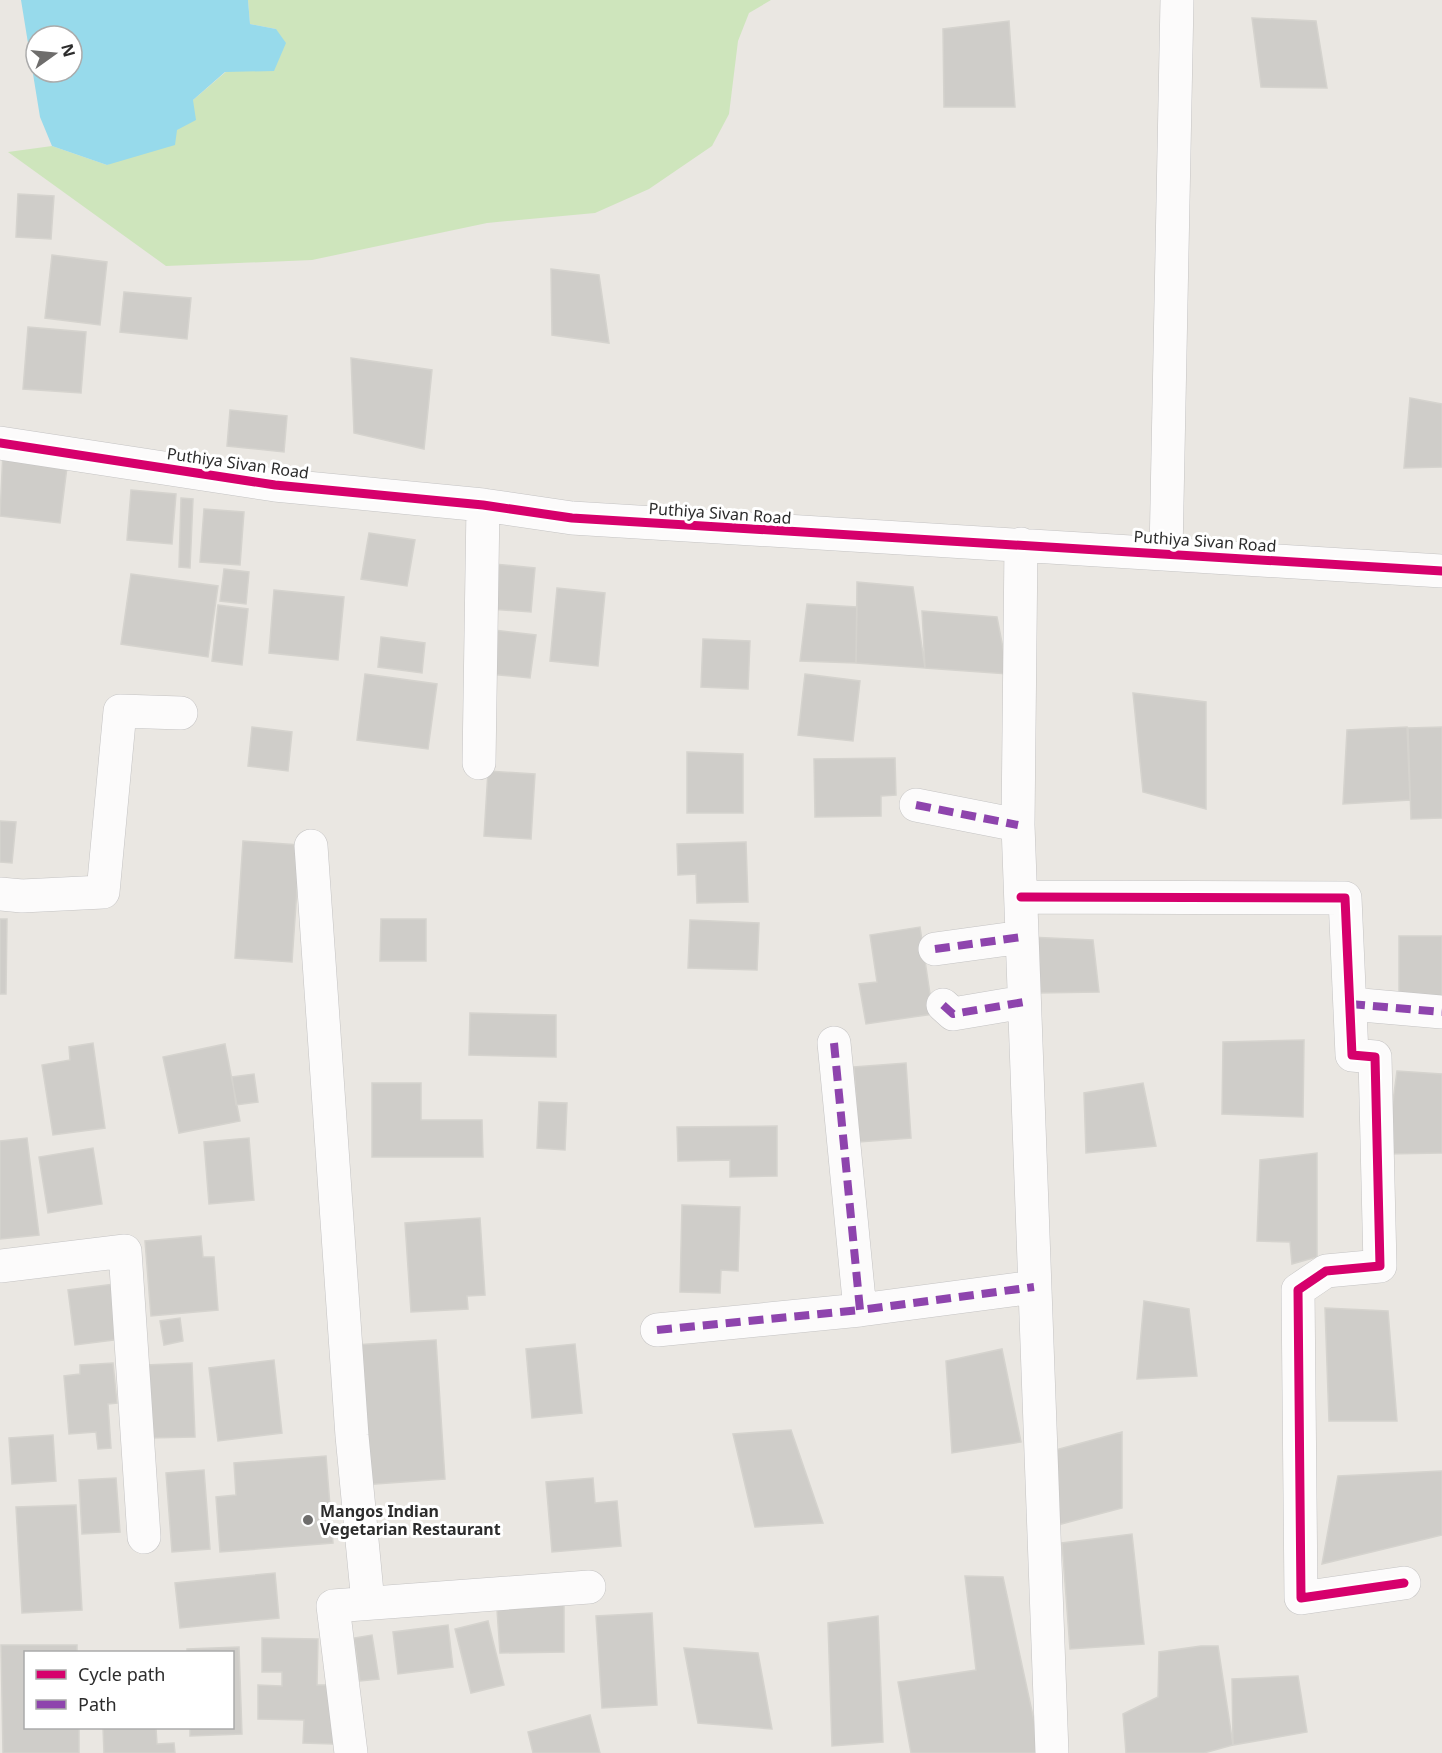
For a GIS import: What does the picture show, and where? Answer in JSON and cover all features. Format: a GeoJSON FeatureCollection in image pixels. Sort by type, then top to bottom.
{"type":"FeatureCollection","features":[{"type":"Feature","properties":{"kind":"street"},"geometry":{"type":"LineString","coordinates":[[1166,554],[1177,0]]}},
{"type":"Feature","properties":{"kind":"street","name":"Puthiya Sivan Road"},"geometry":{"type":"LineString","coordinates":[[0,443],[275,485],[483,505],[584,519],[1442,571]]}},
{"type":"Feature","properties":{"kind":"street"},"geometry":{"type":"LineString","coordinates":[[479,763],[483,505]]}},
{"type":"Feature","properties":{"kind":"street"},"geometry":{"type":"LineString","coordinates":[[1021,544],[1018,825],[1052,1753]]}},
{"type":"Feature","properties":{"kind":"street"},"geometry":{"type":"LineString","coordinates":[[0,894],[103,892],[120,711],[181,713]]}},
{"type":"Feature","properties":{"kind":"street"},"geometry":{"type":"LineString","coordinates":[[916,805],[1018,825]]}},
{"type":"Feature","properties":{"kind":"street"},"geometry":{"type":"LineString","coordinates":[[311,846],[351,1424],[368,1603]]}},
{"type":"Feature","properties":{"kind":"street"},"geometry":{"type":"LineString","coordinates":[[1021,897],[1345,898],[1352,1055],[1375,1057],[1380,1266],[1326,1271],[1298,1290],[1301,1598],[1404,1583]]}},
{"type":"Feature","properties":{"kind":"street"},"geometry":{"type":"LineString","coordinates":[[935,949],[1022,937]]}},
{"type":"Feature","properties":{"kind":"street"},"geometry":{"type":"LineString","coordinates":[[943,1005],[953,1014],[1024,1002]]}},
{"type":"Feature","properties":{"kind":"street"},"geometry":{"type":"LineString","coordinates":[[1350,1004],[1442,1012]]}},
{"type":"Feature","properties":{"kind":"street"},"geometry":{"type":"LineString","coordinates":[[834,1043],[860,1310]]}},
{"type":"Feature","properties":{"kind":"street"},"geometry":{"type":"LineString","coordinates":[[0,1266],[125,1251],[144,1537]]}},
{"type":"Feature","properties":{"kind":"street"},"geometry":{"type":"LineString","coordinates":[[657,1330],[860,1310],[1034,1287]]}},
{"type":"Feature","properties":{"kind":"street"},"geometry":{"type":"LineString","coordinates":[[351,1753],[333,1606],[589,1587]]}},
{"type":"Feature","properties":{"kind":"green space"},"geometry":{"type":"Polygon","coordinates":[[[248,0],[771,0],[749,13],[738,41],[729,114],[712,146],[649,189],[595,213],[487,223],[312,260],[166,266],[8,152],[52,146],[107,165],[177,130],[193,100],[276,29],[250,24],[248,0]]]}},
{"type":"Feature","properties":{"kind":"water"},"geometry":{"type":"Polygon","coordinates":[[[21,0],[248,0],[250,24],[276,29],[286,43],[274,71],[225,72],[193,100],[196,120],[177,130],[175,145],[107,165],[52,146],[40,117],[35,84],[84,84],[84,24],[25,24],[21,0]]]}},
{"type":"Feature","properties":{"kind":"building"},"geometry":{"type":"Polygon","coordinates":[[[1252,18],[1316,21],[1327,88],[1261,87],[1252,18]]]}},
{"type":"Feature","properties":{"kind":"building"},"geometry":{"type":"Polygon","coordinates":[[[1009,21],[1015,107],[944,107],[943,29],[1009,21]]]}},
{"type":"Feature","properties":{"kind":"building"},"geometry":{"type":"Polygon","coordinates":[[[18,194],[54,196],[51,239],[16,237],[18,194]]]}},
{"type":"Feature","properties":{"kind":"building"},"geometry":{"type":"Polygon","coordinates":[[[52,255],[107,262],[100,325],[45,318],[52,255]]]}},
{"type":"Feature","properties":{"kind":"building"},"geometry":{"type":"Polygon","coordinates":[[[551,269],[599,275],[609,343],[552,335],[551,269]]]}},
{"type":"Feature","properties":{"kind":"building"},"geometry":{"type":"Polygon","coordinates":[[[124,292],[191,298],[187,339],[120,332],[124,292]]]}},
{"type":"Feature","properties":{"kind":"building"},"geometry":{"type":"Polygon","coordinates":[[[28,327],[86,332],[81,393],[23,389],[28,327]]]}},
{"type":"Feature","properties":{"kind":"building"},"geometry":{"type":"Polygon","coordinates":[[[351,358],[432,370],[424,449],[354,433],[351,358]]]}},
{"type":"Feature","properties":{"kind":"building"},"geometry":{"type":"Polygon","coordinates":[[[1410,398],[1442,404],[1442,467],[1404,468],[1410,398]]]}},
{"type":"Feature","properties":{"kind":"building"},"geometry":{"type":"Polygon","coordinates":[[[230,410],[287,416],[284,452],[227,446],[230,410]]]}},
{"type":"Feature","properties":{"kind":"building"},"geometry":{"type":"Polygon","coordinates":[[[3,451],[68,459],[60,523],[0,516],[3,451]]]}},
{"type":"Feature","properties":{"kind":"building"},"geometry":{"type":"Polygon","coordinates":[[[131,490],[176,494],[172,544],[127,540],[131,490]]]}},
{"type":"Feature","properties":{"kind":"building"},"geometry":{"type":"Polygon","coordinates":[[[181,498],[193,499],[190,568],[179,567],[181,498]]]}},
{"type":"Feature","properties":{"kind":"building"},"geometry":{"type":"Polygon","coordinates":[[[204,509],[244,512],[240,565],[200,562],[204,509]]]}},
{"type":"Feature","properties":{"kind":"building"},"geometry":{"type":"Polygon","coordinates":[[[369,533],[415,540],[407,586],[361,579],[369,533]]]}},
{"type":"Feature","properties":{"kind":"building"},"geometry":{"type":"Polygon","coordinates":[[[494,564],[535,568],[531,612],[490,609],[494,564]]]}},
{"type":"Feature","properties":{"kind":"building"},"geometry":{"type":"Polygon","coordinates":[[[224,569],[249,572],[246,604],[220,601],[224,569]]]}},
{"type":"Feature","properties":{"kind":"building"},"geometry":{"type":"Polygon","coordinates":[[[131,574],[218,586],[208,657],[121,644],[131,574]]]}},
{"type":"Feature","properties":{"kind":"building"},"geometry":{"type":"Polygon","coordinates":[[[857,582],[913,587],[925,668],[856,663],[857,582]]]}},
{"type":"Feature","properties":{"kind":"building"},"geometry":{"type":"Polygon","coordinates":[[[557,588],[605,593],[598,666],[550,661],[557,588]]]}},
{"type":"Feature","properties":{"kind":"building"},"geometry":{"type":"Polygon","coordinates":[[[274,590],[344,597],[338,660],[269,653],[274,590]]]}},
{"type":"Feature","properties":{"kind":"building"},"geometry":{"type":"Polygon","coordinates":[[[807,604],[857,607],[856,663],[800,661],[807,604]]]}},
{"type":"Feature","properties":{"kind":"building"},"geometry":{"type":"Polygon","coordinates":[[[218,605],[248,609],[242,665],[212,661],[218,605]]]}},
{"type":"Feature","properties":{"kind":"building"},"geometry":{"type":"Polygon","coordinates":[[[922,611],[997,617],[1008,674],[925,668],[922,611]]]}},
{"type":"Feature","properties":{"kind":"building"},"geometry":{"type":"Polygon","coordinates":[[[494,630],[536,635],[530,678],[489,674],[494,630]]]}},
{"type":"Feature","properties":{"kind":"building"},"geometry":{"type":"Polygon","coordinates":[[[381,637],[425,643],[422,673],[378,667],[381,637]]]}},
{"type":"Feature","properties":{"kind":"building"},"geometry":{"type":"Polygon","coordinates":[[[703,639],[750,641],[748,689],[701,687],[703,639]]]}},
{"type":"Feature","properties":{"kind":"building"},"geometry":{"type":"Polygon","coordinates":[[[365,674],[437,684],[428,749],[357,740],[365,674]]]}},
{"type":"Feature","properties":{"kind":"building"},"geometry":{"type":"Polygon","coordinates":[[[805,674],[860,681],[853,741],[798,735],[805,674]]]}},
{"type":"Feature","properties":{"kind":"building"},"geometry":{"type":"Polygon","coordinates":[[[1133,693],[1206,702],[1206,809],[1143,792],[1133,693]]]}},
{"type":"Feature","properties":{"kind":"building"},"geometry":{"type":"Polygon","coordinates":[[[252,727],[292,732],[288,771],[248,766],[252,727]]]}},
{"type":"Feature","properties":{"kind":"building"},"geometry":{"type":"Polygon","coordinates":[[[1407,727],[1410,800],[1343,804],[1347,730],[1407,727]]]}},
{"type":"Feature","properties":{"kind":"building"},"geometry":{"type":"Polygon","coordinates":[[[1442,727],[1442,818],[1411,819],[1408,728],[1442,727]]]}},
{"type":"Feature","properties":{"kind":"building"},"geometry":{"type":"Polygon","coordinates":[[[687,752],[743,754],[743,813],[687,813],[687,752]]]}},
{"type":"Feature","properties":{"kind":"building"},"geometry":{"type":"Polygon","coordinates":[[[895,758],[896,795],[881,796],[881,816],[815,817],[814,759],[895,758]]]}},
{"type":"Feature","properties":{"kind":"building"},"geometry":{"type":"Polygon","coordinates":[[[488,771],[535,774],[531,839],[484,836],[488,771]]]}},
{"type":"Feature","properties":{"kind":"building"},"geometry":{"type":"Polygon","coordinates":[[[0,821],[16,822],[12,863],[0,862],[0,821]]]}},
{"type":"Feature","properties":{"kind":"building"},"geometry":{"type":"Polygon","coordinates":[[[243,841],[300,845],[292,962],[235,958],[243,841]]]}},
{"type":"Feature","properties":{"kind":"building"},"geometry":{"type":"Polygon","coordinates":[[[746,842],[748,902],[697,903],[696,874],[678,875],[677,844],[746,842]]]}},
{"type":"Feature","properties":{"kind":"building"},"geometry":{"type":"Polygon","coordinates":[[[0,919],[7,919],[6,994],[0,994],[0,919]]]}},
{"type":"Feature","properties":{"kind":"building"},"geometry":{"type":"Polygon","coordinates":[[[381,919],[426,919],[426,961],[380,961],[381,919]]]}},
{"type":"Feature","properties":{"kind":"building"},"geometry":{"type":"Polygon","coordinates":[[[690,920],[759,923],[757,970],[688,968],[690,920]]]}},
{"type":"Feature","properties":{"kind":"building"},"geometry":{"type":"Polygon","coordinates":[[[920,927],[933,1014],[866,1024],[859,984],[877,982],[870,935],[920,927]]]}},
{"type":"Feature","properties":{"kind":"building"},"geometry":{"type":"Polygon","coordinates":[[[1399,936],[1442,936],[1442,996],[1399,995],[1399,936]]]}},
{"type":"Feature","properties":{"kind":"building"},"geometry":{"type":"Polygon","coordinates":[[[1029,937],[1093,940],[1099,992],[1037,993],[1029,937]]]}},
{"type":"Feature","properties":{"kind":"building"},"geometry":{"type":"Polygon","coordinates":[[[470,1013],[556,1015],[556,1057],[469,1055],[470,1013]]]}},
{"type":"Feature","properties":{"kind":"building"},"geometry":{"type":"Polygon","coordinates":[[[1304,1040],[1303,1117],[1222,1114],[1223,1042],[1304,1040]]]}},
{"type":"Feature","properties":{"kind":"building"},"geometry":{"type":"Polygon","coordinates":[[[93,1043],[105,1128],[53,1135],[42,1065],[70,1060],[69,1047],[93,1043]]]}},
{"type":"Feature","properties":{"kind":"building"},"geometry":{"type":"Polygon","coordinates":[[[225,1044],[240,1121],[179,1133],[163,1057],[225,1044]]]}},
{"type":"Feature","properties":{"kind":"building"},"geometry":{"type":"Polygon","coordinates":[[[906,1063],[911,1138],[859,1142],[854,1067],[906,1063]]]}},
{"type":"Feature","properties":{"kind":"building"},"geometry":{"type":"Polygon","coordinates":[[[1397,1071],[1442,1074],[1442,1153],[1386,1154],[1397,1071]]]}},
{"type":"Feature","properties":{"kind":"building"},"geometry":{"type":"Polygon","coordinates":[[[254,1074],[258,1102],[236,1105],[232,1077],[254,1074]]]}},
{"type":"Feature","properties":{"kind":"building"},"geometry":{"type":"Polygon","coordinates":[[[372,1083],[421,1083],[421,1120],[482,1120],[483,1157],[372,1157],[372,1083]]]}},
{"type":"Feature","properties":{"kind":"building"},"geometry":{"type":"Polygon","coordinates":[[[1143,1083],[1156,1146],[1086,1153],[1084,1093],[1143,1083]]]}},
{"type":"Feature","properties":{"kind":"building"},"geometry":{"type":"Polygon","coordinates":[[[539,1102],[567,1103],[565,1150],[537,1148],[539,1102]]]}},
{"type":"Feature","properties":{"kind":"building"},"geometry":{"type":"Polygon","coordinates":[[[777,1126],[777,1176],[730,1177],[730,1160],[678,1161],[677,1127],[777,1126]]]}},
{"type":"Feature","properties":{"kind":"building"},"geometry":{"type":"Polygon","coordinates":[[[27,1138],[39,1235],[0,1239],[0,1141],[27,1138]]]}},
{"type":"Feature","properties":{"kind":"building"},"geometry":{"type":"Polygon","coordinates":[[[249,1138],[254,1200],[209,1204],[204,1142],[249,1138]]]}},
{"type":"Feature","properties":{"kind":"building"},"geometry":{"type":"Polygon","coordinates":[[[93,1148],[102,1204],[48,1213],[39,1157],[93,1148]]]}},
{"type":"Feature","properties":{"kind":"building"},"geometry":{"type":"Polygon","coordinates":[[[1317,1153],[1317,1257],[1292,1264],[1290,1242],[1257,1241],[1260,1160],[1317,1153]]]}},
{"type":"Feature","properties":{"kind":"building"},"geometry":{"type":"Polygon","coordinates":[[[682,1205],[740,1207],[738,1271],[721,1270],[720,1293],[680,1292],[682,1205]]]}},
{"type":"Feature","properties":{"kind":"building"},"geometry":{"type":"Polygon","coordinates":[[[480,1218],[485,1295],[467,1296],[468,1309],[411,1312],[405,1223],[480,1218]]]}},
{"type":"Feature","properties":{"kind":"building"},"geometry":{"type":"Polygon","coordinates":[[[201,1236],[203,1257],[214,1257],[218,1310],[151,1316],[145,1241],[201,1236]]]}},
{"type":"Feature","properties":{"kind":"building"},"geometry":{"type":"Polygon","coordinates":[[[122,1283],[129,1338],[75,1345],[68,1290],[122,1283]]]}},
{"type":"Feature","properties":{"kind":"building"},"geometry":{"type":"Polygon","coordinates":[[[1144,1301],[1189,1309],[1197,1376],[1137,1379],[1144,1301]]]}},
{"type":"Feature","properties":{"kind":"building"},"geometry":{"type":"Polygon","coordinates":[[[1325,1308],[1388,1311],[1397,1421],[1329,1421],[1325,1308]]]}},
{"type":"Feature","properties":{"kind":"building"},"geometry":{"type":"Polygon","coordinates":[[[180,1318],[183,1341],[164,1345],[160,1321],[180,1318]]]}},
{"type":"Feature","properties":{"kind":"building"},"geometry":{"type":"Polygon","coordinates":[[[436,1340],[445,1479],[362,1485],[354,1345],[436,1340]]]}},
{"type":"Feature","properties":{"kind":"building"},"geometry":{"type":"Polygon","coordinates":[[[575,1344],[582,1413],[532,1418],[526,1349],[575,1344]]]}},
{"type":"Feature","properties":{"kind":"building"},"geometry":{"type":"Polygon","coordinates":[[[1002,1349],[1021,1442],[952,1453],[946,1361],[1002,1349]]]}},
{"type":"Feature","properties":{"kind":"building"},"geometry":{"type":"Polygon","coordinates":[[[274,1360],[282,1433],[218,1441],[209,1368],[274,1360]]]}},
{"type":"Feature","properties":{"kind":"building"},"geometry":{"type":"Polygon","coordinates":[[[113,1363],[117,1403],[108,1404],[111,1448],[98,1449],[96,1432],[69,1434],[64,1376],[80,1374],[80,1365],[113,1363]]]}},
{"type":"Feature","properties":{"kind":"building"},"geometry":{"type":"Polygon","coordinates":[[[192,1363],[195,1437],[148,1438],[146,1365],[192,1363]]]}},
{"type":"Feature","properties":{"kind":"building"},"geometry":{"type":"Polygon","coordinates":[[[791,1430],[823,1523],[755,1527],[733,1434],[791,1430]]]}},
{"type":"Feature","properties":{"kind":"building"},"geometry":{"type":"Polygon","coordinates":[[[1122,1432],[1122,1508],[1054,1526],[1048,1452],[1122,1432]]]}},
{"type":"Feature","properties":{"kind":"building"},"geometry":{"type":"Polygon","coordinates":[[[53,1435],[56,1481],[12,1484],[9,1438],[53,1435]]]}},
{"type":"Feature","properties":{"kind":"building"},"geometry":{"type":"Polygon","coordinates":[[[326,1456],[333,1543],[220,1552],[216,1497],[236,1495],[234,1463],[326,1456]]]}},
{"type":"Feature","properties":{"kind":"building"},"geometry":{"type":"Polygon","coordinates":[[[204,1470],[210,1549],[172,1552],[166,1473],[204,1470]]]}},
{"type":"Feature","properties":{"kind":"building"},"geometry":{"type":"Polygon","coordinates":[[[1442,1471],[1442,1535],[1322,1564],[1338,1476],[1442,1471]]]}},
{"type":"Feature","properties":{"kind":"building"},"geometry":{"type":"Polygon","coordinates":[[[116,1478],[120,1532],[82,1534],[79,1480],[116,1478]]]}},
{"type":"Feature","properties":{"kind":"building"},"geometry":{"type":"Polygon","coordinates":[[[593,1478],[595,1503],[617,1501],[621,1546],[552,1552],[546,1482],[593,1478]]]}},
{"type":"Feature","properties":{"kind":"building"},"geometry":{"type":"Polygon","coordinates":[[[76,1505],[82,1610],[22,1613],[16,1507],[76,1505]]]}},
{"type":"Feature","properties":{"kind":"building"},"geometry":{"type":"Polygon","coordinates":[[[1132,1534],[1144,1644],[1070,1649],[1062,1543],[1132,1534]]]}},
{"type":"Feature","properties":{"kind":"building"},"geometry":{"type":"Polygon","coordinates":[[[275,1573],[279,1618],[180,1628],[175,1583],[275,1573]]]}},
{"type":"Feature","properties":{"kind":"building"},"geometry":{"type":"Polygon","coordinates":[[[965,1576],[1003,1577],[1041,1753],[911,1753],[898,1682],[976,1670],[965,1576]]]}},
{"type":"Feature","properties":{"kind":"building"},"geometry":{"type":"Polygon","coordinates":[[[564,1600],[564,1652],[500,1653],[497,1610],[564,1600]]]}},
{"type":"Feature","properties":{"kind":"building"},"geometry":{"type":"Polygon","coordinates":[[[652,1613],[657,1705],[602,1708],[596,1616],[652,1613]]]}},
{"type":"Feature","properties":{"kind":"building"},"geometry":{"type":"Polygon","coordinates":[[[878,1616],[883,1742],[832,1746],[828,1623],[878,1616]]]}},
{"type":"Feature","properties":{"kind":"building"},"geometry":{"type":"Polygon","coordinates":[[[488,1621],[504,1685],[471,1693],[455,1629],[488,1621]]]}},
{"type":"Feature","properties":{"kind":"building"},"geometry":{"type":"Polygon","coordinates":[[[448,1625],[453,1667],[398,1674],[393,1632],[448,1625]]]}},
{"type":"Feature","properties":{"kind":"building"},"geometry":{"type":"Polygon","coordinates":[[[372,1635],[379,1679],[360,1681],[354,1638],[372,1635]]]}},
{"type":"Feature","properties":{"kind":"building"},"geometry":{"type":"Polygon","coordinates":[[[262,1638],[318,1639],[317,1685],[333,1685],[333,1744],[303,1743],[304,1720],[258,1719],[258,1685],[282,1686],[282,1672],[262,1672],[262,1638]]]}},
{"type":"Feature","properties":{"kind":"building"},"geometry":{"type":"Polygon","coordinates":[[[1,1645],[77,1645],[77,1651],[24,1651],[24,1729],[79,1729],[79,1753],[3,1753],[1,1645]]]}},
{"type":"Feature","properties":{"kind":"building"},"geometry":{"type":"Polygon","coordinates":[[[1218,1646],[1233,1745],[1204,1753],[1126,1753],[1123,1714],[1158,1697],[1159,1652],[1218,1646]]]}},
{"type":"Feature","properties":{"kind":"building"},"geometry":{"type":"Polygon","coordinates":[[[239,1647],[242,1734],[190,1736],[190,1729],[234,1729],[234,1651],[187,1651],[187,1649],[239,1647]]]}},
{"type":"Feature","properties":{"kind":"building"},"geometry":{"type":"Polygon","coordinates":[[[684,1648],[758,1653],[772,1729],[698,1723],[684,1648]]]}},
{"type":"Feature","properties":{"kind":"building"},"geometry":{"type":"Polygon","coordinates":[[[1298,1676],[1307,1732],[1233,1745],[1232,1679],[1298,1676]]]}},
{"type":"Feature","properties":{"kind":"building"},"geometry":{"type":"Polygon","coordinates":[[[590,1715],[600,1753],[533,1753],[528,1732],[590,1715]]]}},
{"type":"Feature","properties":{"kind":"building"},"geometry":{"type":"Polygon","coordinates":[[[103,1729],[156,1729],[157,1744],[174,1743],[175,1753],[104,1753],[103,1729]]]}},
{"type":"Feature","properties":{"kind":"marked path"},"geometry":{"type":"LineString","coordinates":[[916,805],[1018,825]]}},
{"type":"Feature","properties":{"kind":"marked path"},"geometry":{"type":"LineString","coordinates":[[935,949],[1022,937]]}},
{"type":"Feature","properties":{"kind":"marked path"},"geometry":{"type":"LineString","coordinates":[[943,1005],[953,1014],[1024,1002]]}},
{"type":"Feature","properties":{"kind":"marked path"},"geometry":{"type":"LineString","coordinates":[[1350,1004],[1442,1012]]}},
{"type":"Feature","properties":{"kind":"marked path"},"geometry":{"type":"LineString","coordinates":[[834,1043],[860,1310],[1034,1287]]}},
{"type":"Feature","properties":{"kind":"marked path"},"geometry":{"type":"LineString","coordinates":[[657,1330],[860,1310]]}},
{"type":"Feature","properties":{"kind":"cycle path"},"geometry":{"type":"LineString","coordinates":[[0,443],[275,485],[483,505],[572,518],[1442,571]]}},
{"type":"Feature","properties":{"kind":"cycle path"},"geometry":{"type":"LineString","coordinates":[[1021,897],[1345,898],[1352,1055],[1375,1057],[1380,1266],[1326,1271],[1298,1290],[1301,1598],[1404,1583]]}},
{"type":"Feature","properties":{"kind":"place","name":"Mangos Indian Vegetarian Restaurant"},"geometry":{"type":"Point","coordinates":[308,1520]}}]}
